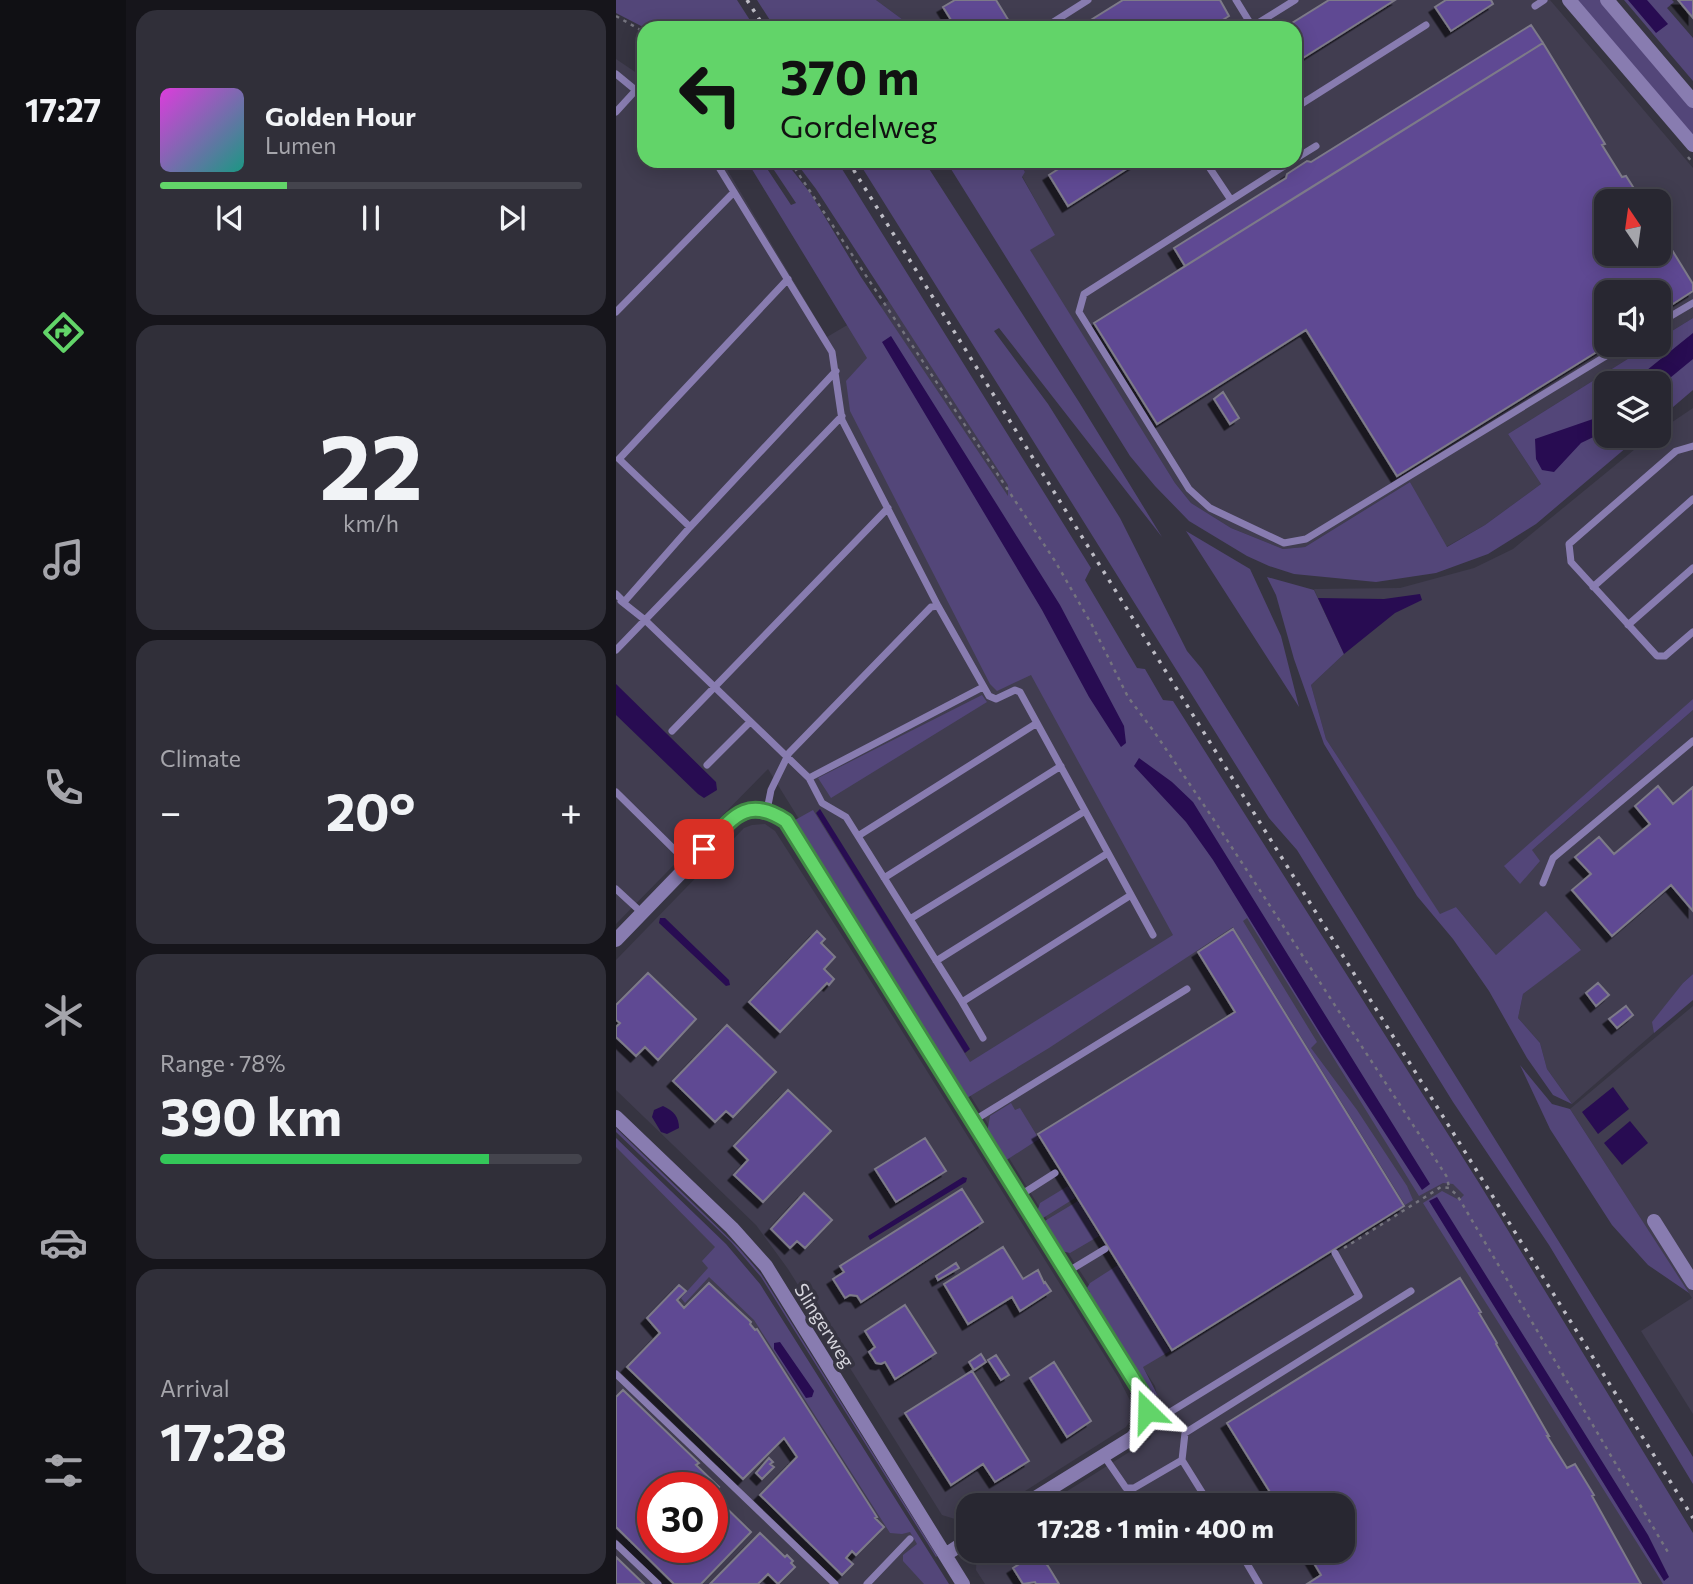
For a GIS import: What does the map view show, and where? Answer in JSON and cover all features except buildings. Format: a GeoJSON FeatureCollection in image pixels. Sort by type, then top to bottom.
{"type":"FeatureCollection","features":[{"type":"Feature","properties":{"kind":"street"},"geometry":{"type":"LineString","coordinates":[[1569,0],[1693,145]]}},
{"type":"Feature","properties":{"kind":"street"},"geometry":{"type":"LineString","coordinates":[[1607,0],[1693,101]]}},
{"type":"Feature","properties":{"kind":"street"},"geometry":{"type":"LineString","coordinates":[[616,940],[733,819],[752,808],[767,810],[786,821],[1142,1393],[1146,1413],[1142,1427],[1132,1438],[1043,1493]]}},
{"type":"Feature","properties":{"kind":"street","name":"Slingerweg"},"geometry":{"type":"LineString","coordinates":[[616,1117],[732,1228],[766,1266],[963,1584]]}},
{"type":"Feature","properties":{"kind":"street"},"geometry":{"type":"LineString","coordinates":[[1654,1221],[1693,1283]]}},
{"type":"Feature","properties":{"kind":"street"},"geometry":{"type":"LineString","coordinates":[[945,1555],[956,1548]]}},
{"type":"Feature","properties":{"kind":"lane"},"geometry":{"type":"LineString","coordinates":[[1055,21],[1088,0]]}},
{"type":"Feature","properties":{"kind":"lane"},"geometry":{"type":"LineString","coordinates":[[1236,0],[1248,21]]}},
{"type":"Feature","properties":{"kind":"lane"},"geometry":{"type":"LineString","coordinates":[[1261,21],[1295,0]]}},
{"type":"Feature","properties":{"kind":"lane"},"geometry":{"type":"LineString","coordinates":[[1535,6],[1544,0]]}},
{"type":"Feature","properties":{"kind":"lane"},"geometry":{"type":"LineString","coordinates":[[1302,104],[1426,25]]}},
{"type":"Feature","properties":{"kind":"lane"},"geometry":{"type":"LineString","coordinates":[[616,74],[636,90],[616,111]]}},
{"type":"Feature","properties":{"kind":"lane"},"geometry":{"type":"LineString","coordinates":[[1302,155],[1316,146]]}},
{"type":"Feature","properties":{"kind":"lane"},"geometry":{"type":"LineString","coordinates":[[719,168],[832,352],[842,416],[938,606],[983,687],[989,696],[996,699],[1014,690],[1020,692],[1153,935]]}},
{"type":"Feature","properties":{"kind":"lane"},"geometry":{"type":"LineString","coordinates":[[1210,168],[1231,200]]}},
{"type":"Feature","properties":{"kind":"lane"},"geometry":{"type":"LineString","coordinates":[[1281,168],[1084,294],[1079,313],[1189,489],[1210,508],[1284,543],[1306,539],[1604,357]]}},
{"type":"Feature","properties":{"kind":"lane"},"geometry":{"type":"LineString","coordinates":[[616,312],[734,192]]}},
{"type":"Feature","properties":{"kind":"lane"},"geometry":{"type":"LineString","coordinates":[[690,527],[618,458],[788,279]]}},
{"type":"Feature","properties":{"kind":"lane"},"geometry":{"type":"LineString","coordinates":[[1671,316],[1693,303]]}},
{"type":"Feature","properties":{"kind":"lane"},"geometry":{"type":"LineString","coordinates":[[620,601],[836,371]]}},
{"type":"Feature","properties":{"kind":"lane"},"geometry":{"type":"LineString","coordinates":[[616,650],[842,416]]}},
{"type":"Feature","properties":{"kind":"lane"},"geometry":{"type":"LineString","coordinates":[[1693,446],[1676,451],[1569,544],[1571,562],[1657,656],[1665,656],[1693,632]]}},
{"type":"Feature","properties":{"kind":"lane"},"geometry":{"type":"LineString","coordinates":[[1594,587],[1693,499]]}},
{"type":"Feature","properties":{"kind":"lane"},"geometry":{"type":"LineString","coordinates":[[672,731],[888,508]]}},
{"type":"Feature","properties":{"kind":"lane"},"geometry":{"type":"LineString","coordinates":[[1628,625],[1693,568]]}},
{"type":"Feature","properties":{"kind":"lane"},"geometry":{"type":"LineString","coordinates":[[616,594],[620,601],[645,620],[808,778],[822,803],[846,817],[983,1038]]}},
{"type":"Feature","properties":{"kind":"lane"},"geometry":{"type":"LineString","coordinates":[[767,810],[771,790],[787,757],[931,607],[938,606]]}},
{"type":"Feature","properties":{"kind":"lane"},"geometry":{"type":"LineString","coordinates":[[808,778],[983,687]]}},
{"type":"Feature","properties":{"kind":"lane"},"geometry":{"type":"LineString","coordinates":[[707,765],[750,722]]}},
{"type":"Feature","properties":{"kind":"lane"},"geometry":{"type":"LineString","coordinates":[[858,836],[1037,723]]}},
{"type":"Feature","properties":{"kind":"lane"},"geometry":{"type":"LineString","coordinates":[[1543,883],[1553,858],[1693,741]]}},
{"type":"Feature","properties":{"kind":"lane"},"geometry":{"type":"LineString","coordinates":[[884,878],[1061,766]]}},
{"type":"Feature","properties":{"kind":"lane"},"geometry":{"type":"LineString","coordinates":[[616,792],[690,864]]}},
{"type":"Feature","properties":{"kind":"lane"},"geometry":{"type":"LineString","coordinates":[[910,919],[1085,811]]}},
{"type":"Feature","properties":{"kind":"lane"},"geometry":{"type":"LineString","coordinates":[[936,961],[1108,853]]}},
{"type":"Feature","properties":{"kind":"lane"},"geometry":{"type":"LineString","coordinates":[[616,889],[642,913]]}},
{"type":"Feature","properties":{"kind":"lane"},"geometry":{"type":"LineString","coordinates":[[962,1002],[1131,895]]}},
{"type":"Feature","properties":{"kind":"lane"},"geometry":{"type":"LineString","coordinates":[[973,1121],[1186,989]]}},
{"type":"Feature","properties":{"kind":"lane"},"geometry":{"type":"LineString","coordinates":[[1019,1196],[1055,1173]]}},
{"type":"Feature","properties":{"kind":"lane"},"geometry":{"type":"LineString","coordinates":[[1067,1272],[1105,1249]]}},
{"type":"Feature","properties":{"kind":"lane"},"geometry":{"type":"LineString","coordinates":[[1146,1413],[1167,1414],[1359,1296],[1335,1253]]}},
{"type":"Feature","properties":{"kind":"lane"},"geometry":{"type":"LineString","coordinates":[[1203,1493],[1182,1460],[1185,1433],[1410,1291]]}},
{"type":"Feature","properties":{"kind":"lane"},"geometry":{"type":"LineString","coordinates":[[616,1374],[835,1584]]}},
{"type":"Feature","properties":{"kind":"lane"},"geometry":{"type":"LineString","coordinates":[[1104,1455],[1126,1488],[1134,1488],[1182,1460]]}},
{"type":"Feature","properties":{"kind":"lane"},"geometry":{"type":"LineString","coordinates":[[867,1584],[910,1539]]}},
{"type":"Feature","properties":{"kind":"lane"},"geometry":{"type":"LineString","coordinates":[[616,1544],[659,1584]]}},
{"type":"Feature","properties":{"kind":"lane"},"geometry":{"type":"LineString","coordinates":[[1247,1563],[1259,1584]]}},
{"type":"Feature","properties":{"kind":"path"},"geometry":{"type":"LineString","coordinates":[[616,16],[637,28]]}},
{"type":"Feature","properties":{"kind":"path"},"geometry":{"type":"LineString","coordinates":[[795,168],[1055,561],[1092,625],[1128,697],[1205,807],[1447,1177],[1448,1188]]}},
{"type":"Feature","properties":{"kind":"path"},"geometry":{"type":"LineString","coordinates":[[1335,1253],[1441,1187],[1448,1188],[1457,1195],[1669,1555]]}},
{"type":"Feature","properties":{"kind":"shaded area"},"geometry":{"type":"Polygon","coordinates":[[[616,0],[737,0],[750,21],[637,21],[637,24],[616,13],[616,0]]]}},
{"type":"Feature","properties":{"kind":"shaded area"},"geometry":{"type":"Polygon","coordinates":[[[757,0],[876,0],[904,21],[770,21],[757,0]]]}},
{"type":"Feature","properties":{"kind":"shaded area"},"geometry":{"type":"Polygon","coordinates":[[[876,0],[1550,0],[1693,168],[1693,318],[1671,332],[1671,280],[1594,280],[1594,357],[1631,357],[1609,371],[1594,371],[1594,380],[1508,434],[1541,484],[1485,525],[1446,547],[1410,482],[1305,547],[1283,549],[1231,528],[1191,503],[1175,483],[1029,250],[1054,234],[1022,176],[1025,172],[1022,168],[1302,168],[1302,21],[904,21],[876,0]]]}},
{"type":"Feature","properties":{"kind":"shaded area"},"geometry":{"type":"Polygon","coordinates":[[[1576,0],[1600,0],[1693,108],[1693,138],[1576,0]]]}},
{"type":"Feature","properties":{"kind":"shaded area"},"geometry":{"type":"Polygon","coordinates":[[[1624,0],[1674,2],[1667,8],[1693,38],[1693,81],[1624,0]]]}},
{"type":"Feature","properties":{"kind":"shaded area"},"geometry":{"type":"Polygon","coordinates":[[[1628,0],[1647,0],[1668,24],[1656,33],[1628,0]]]}},
{"type":"Feature","properties":{"kind":"shaded area"},"geometry":{"type":"Polygon","coordinates":[[[616,59],[637,73],[637,168],[726,168],[827,337],[893,298],[1520,1279],[1693,1584],[985,1584],[976,1570],[976,1563],[1355,1563],[1355,1493],[1064,1493],[1150,1439],[1158,1422],[1159,1406],[1155,1386],[1061,1242],[768,769],[616,924],[616,59]]]}},
{"type":"Feature","properties":{"kind":"shaded area"},"geometry":{"type":"Polygon","coordinates":[[[751,168],[767,168],[791,205],[796,203],[773,168],[791,168],[811,194],[861,277],[1008,496],[1008,485],[800,168],[841,168],[1091,568],[1085,580],[1137,668],[1145,669],[1163,700],[1173,701],[1479,1183],[1693,1533],[1693,1584],[1663,1584],[1423,1203],[1442,1191],[1459,1200],[1464,1195],[1453,1184],[1443,1183],[1419,1196],[1247,918],[1243,921],[1317,1042],[1311,1048],[1357,1110],[1407,1186],[1413,1200],[1405,1205],[1233,927],[1049,1048],[967,1098],[795,820],[813,810],[970,1062],[1173,935],[1031,675],[997,691],[990,684],[850,411],[846,381],[867,358],[751,168]]]}},
{"type":"Feature","properties":{"kind":"shaded area"},"geometry":{"type":"Polygon","coordinates":[[[862,168],[929,168],[1079,402],[1162,537],[999,328],[994,331],[1048,404],[1120,518],[1187,651],[1202,669],[1693,1457],[1693,1484],[1549,1245],[1453,1102],[1297,850],[1269,818],[862,168]]]}},
{"type":"Feature","properties":{"kind":"shaded area"},"geometry":{"type":"Polygon","coordinates":[[[950,168],[1022,168],[1025,172],[1022,177],[1055,235],[1030,250],[1175,483],[1191,503],[1231,528],[1283,549],[1305,547],[1410,482],[1447,547],[1485,525],[1541,484],[1508,434],[1594,380],[1594,448],[1626,448],[1536,524],[1488,554],[1436,573],[1376,582],[1294,574],[1269,566],[1189,521],[1130,456],[950,168]]]}},
{"type":"Feature","properties":{"kind":"shaded area"},"geometry":{"type":"Polygon","coordinates":[[[1693,318],[1693,390],[1671,409],[1671,371],[1609,371],[1631,357],[1671,357],[1671,332],[1693,318]]]}},
{"type":"Feature","properties":{"kind":"shaded area"},"geometry":{"type":"Polygon","coordinates":[[[1693,333],[1693,359],[1671,377],[1671,371],[1646,371],[1663,357],[1671,357],[1671,351],[1693,333]]]}},
{"type":"Feature","properties":{"kind":"shaded area"},"geometry":{"type":"Polygon","coordinates":[[[891,336],[1060,605],[1124,726],[1126,743],[1121,747],[1089,697],[1042,610],[882,342],[891,336]]]}},
{"type":"Feature","properties":{"kind":"shaded area"},"geometry":{"type":"Polygon","coordinates":[[[1693,408],[1693,700],[1532,850],[1693,710],[1693,974],[1683,983],[1655,1032],[1572,1104],[1547,1069],[1540,1043],[1518,1018],[1523,994],[1580,949],[1496,955],[1456,907],[1440,915],[1326,739],[1311,685],[1344,654],[1314,589],[1400,588],[1474,568],[1513,549],[1636,448],[1671,448],[1671,423],[1693,408]]]}},
{"type":"Feature","properties":{"kind":"shaded area"},"geometry":{"type":"Polygon","coordinates":[[[1594,416],[1594,437],[1581,443],[1554,472],[1542,470],[1536,459],[1535,439],[1594,416]]]}},
{"type":"Feature","properties":{"kind":"shaded area"},"geometry":{"type":"Polygon","coordinates":[[[1186,531],[1250,569],[1281,636],[1299,707],[1186,531]]]}},
{"type":"Feature","properties":{"kind":"shaded area"},"geometry":{"type":"Polygon","coordinates":[[[1267,577],[1314,590],[1344,654],[1311,685],[1326,739],[1440,914],[1456,907],[1496,955],[1546,911],[1581,950],[1523,994],[1518,1018],[1540,1043],[1547,1069],[1572,1104],[1553,1095],[1527,1058],[1489,991],[1453,939],[1417,896],[1324,744],[1294,659],[1276,595],[1267,577]]]}},
{"type":"Feature","properties":{"kind":"shaded area"},"geometry":{"type":"Polygon","coordinates":[[[1420,594],[1422,600],[1395,613],[1344,654],[1318,598],[1384,599],[1420,594]]]}},
{"type":"Feature","properties":{"kind":"shaded area"},"geometry":{"type":"Polygon","coordinates":[[[616,684],[716,782],[717,790],[704,798],[698,794],[616,715],[616,684]]]}},
{"type":"Feature","properties":{"kind":"shaded area"},"geometry":{"type":"Polygon","coordinates":[[[982,695],[987,702],[831,798],[818,778],[982,695]]]}},
{"type":"Feature","properties":{"kind":"shaded area"},"geometry":{"type":"Polygon","coordinates":[[[1693,699],[1693,710],[1532,850],[1540,861],[1520,884],[1504,866],[1693,699]]]}},
{"type":"Feature","properties":{"kind":"shaded area"},"geometry":{"type":"Polygon","coordinates":[[[1139,758],[1172,782],[1193,802],[1430,1184],[1422,1190],[1320,1033],[1213,860],[1186,822],[1134,766],[1139,758]]]}},
{"type":"Feature","properties":{"kind":"shaded area"},"geometry":{"type":"Polygon","coordinates":[[[820,809],[970,1049],[965,1053],[816,813],[820,809]]]}},
{"type":"Feature","properties":{"kind":"shaded area"},"geometry":{"type":"Polygon","coordinates":[[[765,824],[775,831],[1118,1377],[1133,1406],[1132,1418],[1126,1427],[1022,1493],[956,1493],[956,1519],[942,1515],[788,1269],[756,1225],[616,1090],[616,960],[744,828],[765,824]]]}},
{"type":"Feature","properties":{"kind":"shaded area"},"geometry":{"type":"Polygon","coordinates":[[[660,918],[665,918],[729,980],[730,985],[726,986],[659,923],[660,918]]]}},
{"type":"Feature","properties":{"kind":"shaded area"},"geometry":{"type":"Polygon","coordinates":[[[1693,974],[1693,1000],[1654,1033],[1652,1022],[1693,974]]]}},
{"type":"Feature","properties":{"kind":"shaded area"},"geometry":{"type":"Polygon","coordinates":[[[1693,1006],[1693,1414],[1641,1331],[1692,1298],[1570,1109],[1693,1006]]]}},
{"type":"Feature","properties":{"kind":"shaded area"},"geometry":{"type":"Polygon","coordinates":[[[1520,1065],[1552,1104],[1570,1109],[1689,1293],[1648,1265],[1612,1225],[1550,1129],[1520,1065]]]}},
{"type":"Feature","properties":{"kind":"shaded area"},"geometry":{"type":"Polygon","coordinates":[[[1613,1087],[1629,1109],[1598,1134],[1582,1112],[1613,1087]]]}},
{"type":"Feature","properties":{"kind":"shaded area"},"geometry":{"type":"Polygon","coordinates":[[[1011,1103],[1015,1110],[1020,1108],[1039,1139],[1005,1161],[987,1133],[990,1116],[1011,1103]]]}},
{"type":"Feature","properties":{"kind":"shaded area"},"geometry":{"type":"Polygon","coordinates":[[[663,1106],[675,1115],[679,1124],[679,1128],[667,1134],[661,1132],[652,1117],[654,1110],[663,1106]]]}},
{"type":"Feature","properties":{"kind":"shaded area"},"geometry":{"type":"Polygon","coordinates":[[[1630,1121],[1648,1143],[1622,1165],[1604,1143],[1630,1121]]]}},
{"type":"Feature","properties":{"kind":"shaded area"},"geometry":{"type":"Polygon","coordinates":[[[616,1128],[738,1247],[761,1274],[936,1557],[761,1277],[731,1242],[616,1132],[616,1128]]]}},
{"type":"Feature","properties":{"kind":"shaded area"},"geometry":{"type":"Polygon","coordinates":[[[616,1138],[726,1244],[760,1284],[949,1584],[924,1584],[903,1561],[903,1555],[917,1544],[910,1532],[890,1533],[754,1320],[709,1277],[685,1303],[681,1298],[708,1268],[702,1261],[715,1247],[616,1147],[616,1138]]]}},
{"type":"Feature","properties":{"kind":"shaded area"},"geometry":{"type":"Polygon","coordinates":[[[616,1145],[750,1277],[942,1584],[616,1584],[616,1145]]]}},
{"type":"Feature","properties":{"kind":"shaded area"},"geometry":{"type":"Polygon","coordinates":[[[963,1177],[967,1178],[966,1182],[870,1240],[868,1236],[963,1177]]]}},
{"type":"Feature","properties":{"kind":"shaded area"},"geometry":{"type":"Polygon","coordinates":[[[1068,1186],[1075,1198],[1040,1218],[1037,1212],[1040,1203],[1068,1186]]]}},
{"type":"Feature","properties":{"kind":"shaded area"},"geometry":{"type":"Polygon","coordinates":[[[1437,1197],[1648,1535],[1669,1577],[1664,1581],[1429,1201],[1437,1197]]]}},
{"type":"Feature","properties":{"kind":"shaded area"},"geometry":{"type":"Polygon","coordinates":[[[1078,1201],[1099,1236],[1070,1253],[1061,1251],[1043,1222],[1078,1201]]]}},
{"type":"Feature","properties":{"kind":"shaded area"},"geometry":{"type":"Polygon","coordinates":[[[1118,1265],[1170,1351],[1143,1367],[1158,1396],[1148,1392],[1088,1294],[1090,1283],[1118,1265]]]}},
{"type":"Feature","properties":{"kind":"shaded area"},"geometry":{"type":"Polygon","coordinates":[[[780,1342],[814,1391],[812,1397],[806,1398],[774,1349],[774,1343],[780,1342]]]}},
{"type":"Feature","properties":{"kind":"railway"},"geometry":{"type":"LineString","coordinates":[[747,0],[760,21]]}},
{"type":"Feature","properties":{"kind":"railway"},"geometry":{"type":"LineString","coordinates":[[852,168],[1693,1518]]}},
{"type":"Feature","properties":{"kind":"route"},"geometry":{"type":"LineString","coordinates":[[704,849],[733,819],[752,808],[770,811],[786,821],[1142,1393],[1147,1411]]}}]}
